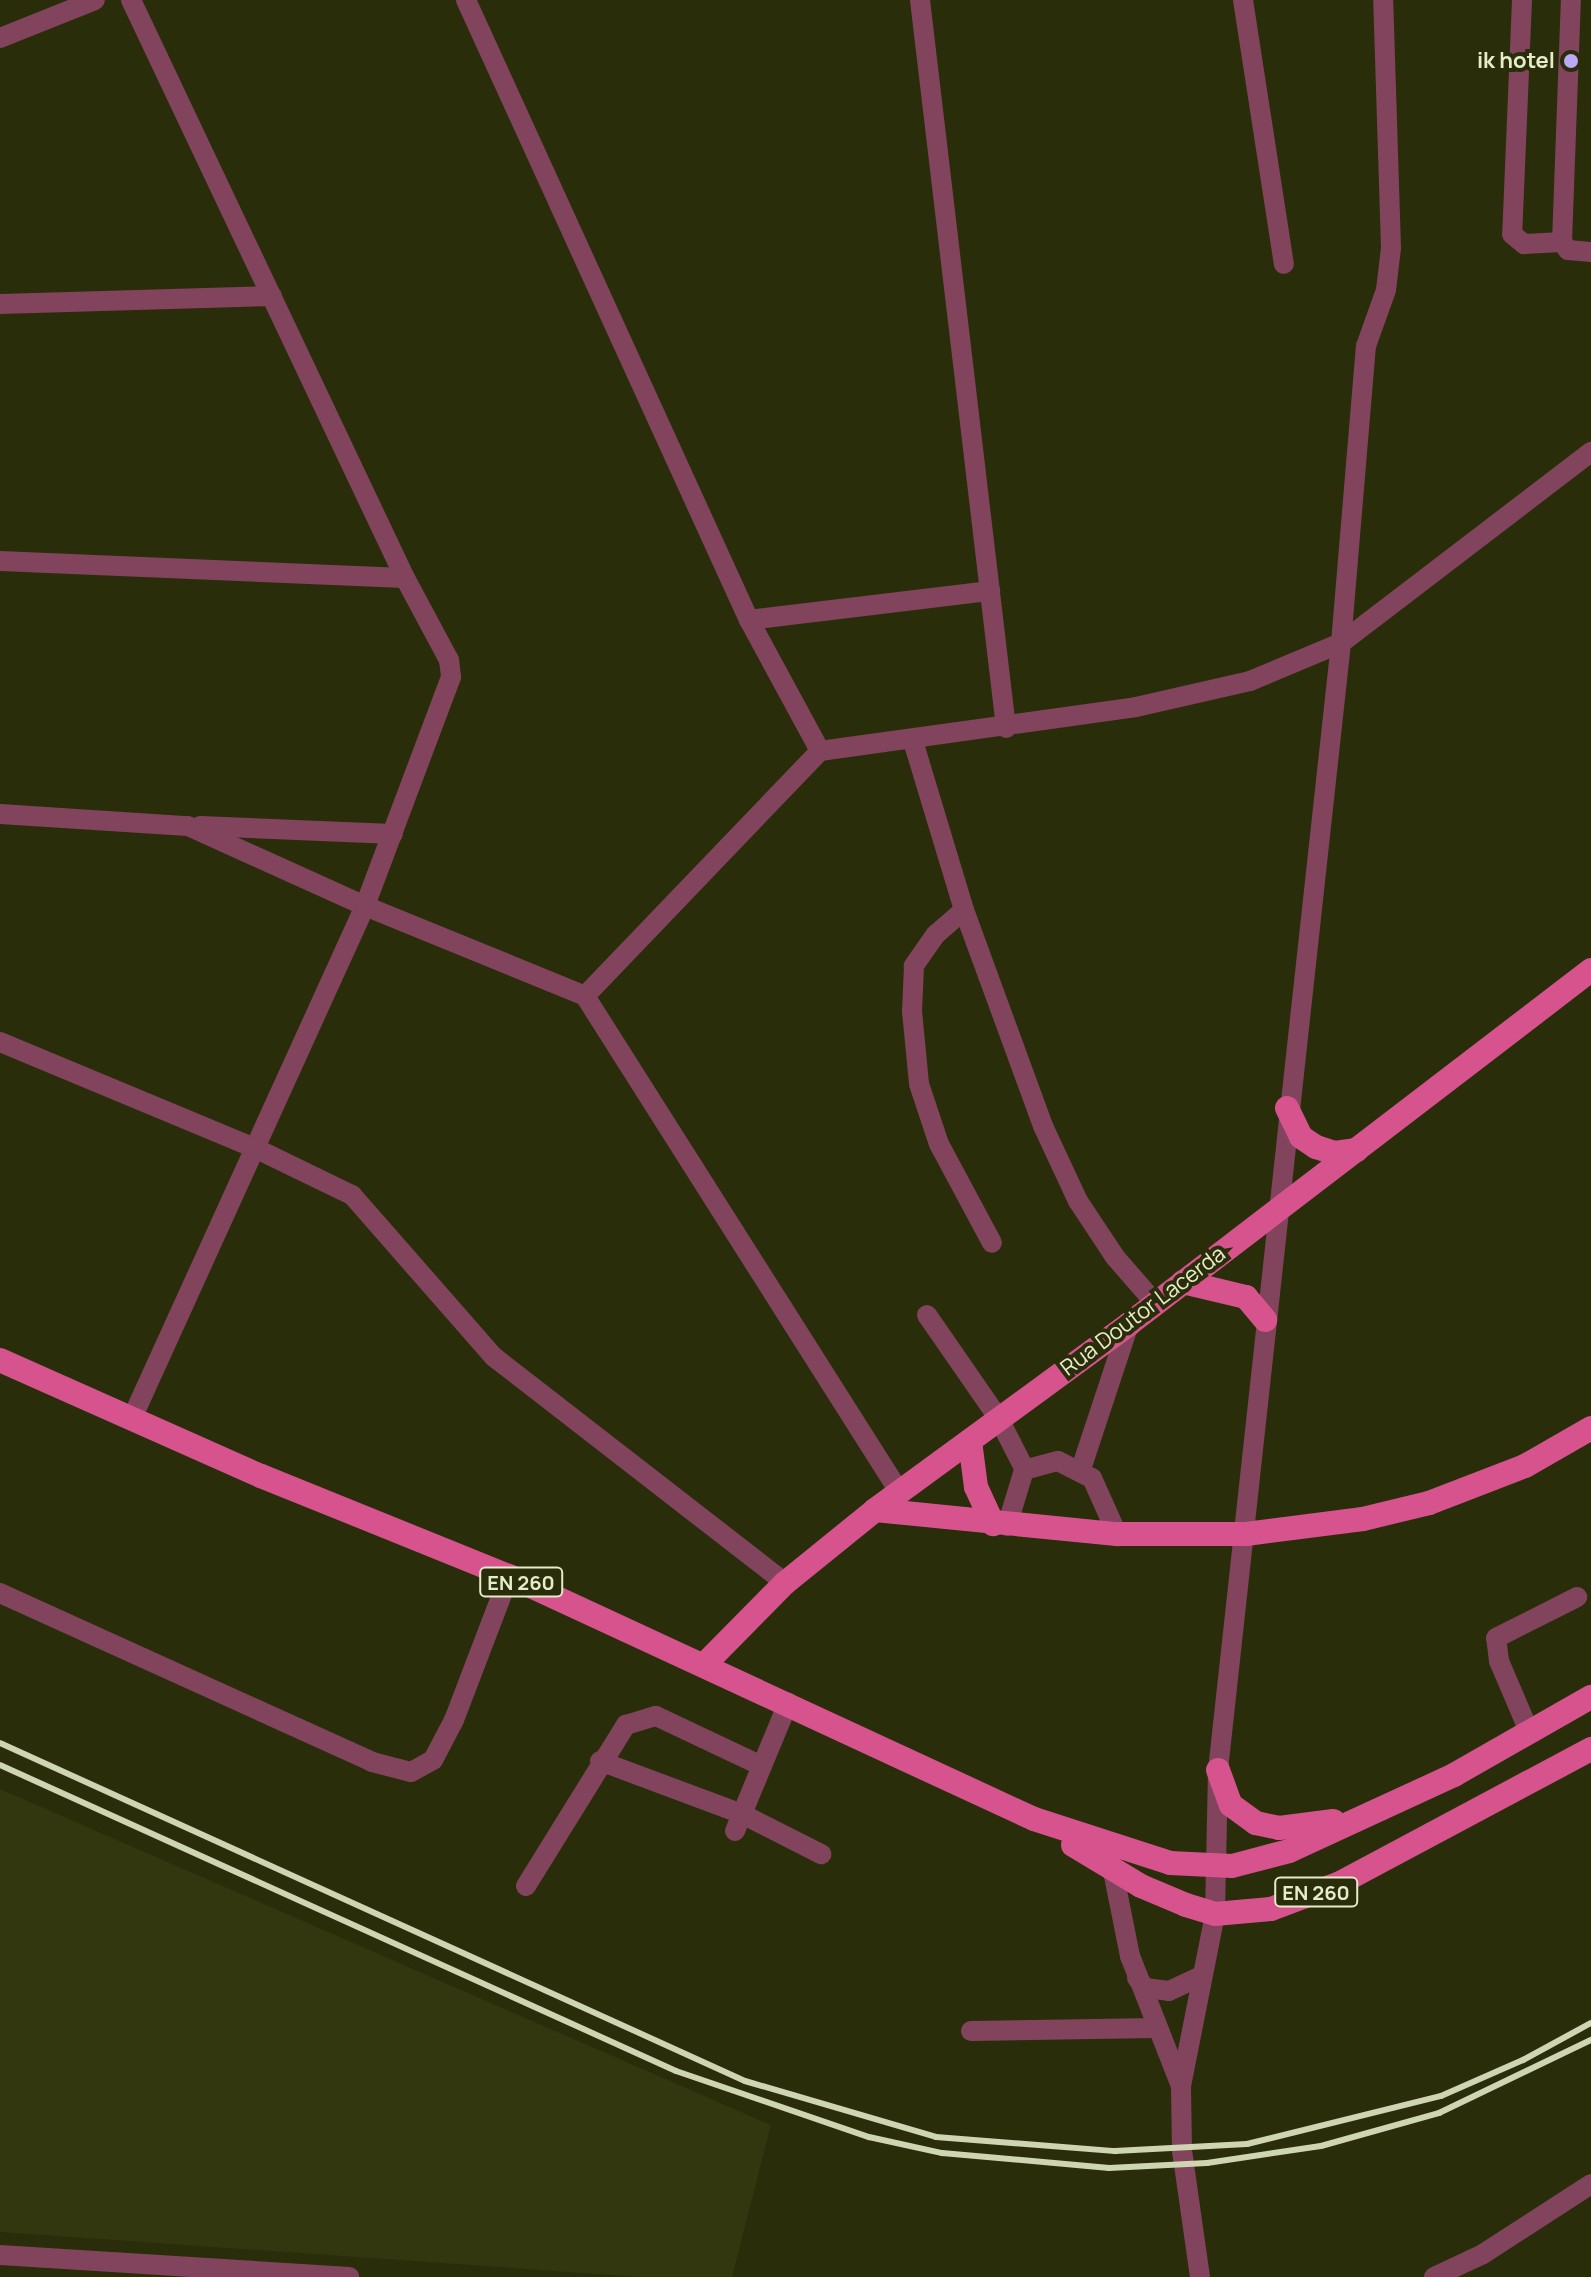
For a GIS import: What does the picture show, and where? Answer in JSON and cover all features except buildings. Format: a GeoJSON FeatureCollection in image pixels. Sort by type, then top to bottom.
{"type":"FeatureCollection","features":[{"type":"Feature","properties":{"kind":"main road","name":"Rua Doutor Lacerda"},"geometry":{"type":"LineString","coordinates":[[705,1664],[785,1583],[875,1510],[1129,1324],[1591,970]]}},
{"type":"Feature","properties":{"kind":"main road"},"geometry":{"type":"LineString","coordinates":[[1287,1108],[1301,1137],[1316,1147],[1335,1153],[1357,1150]]}},
{"type":"Feature","properties":{"kind":"main road"},"geometry":{"type":"LineString","coordinates":[[1183,1282],[1237,1293],[1265,1320]]}},
{"type":"Feature","properties":{"kind":"main road","name":"EN 260"},"geometry":{"type":"LineString","coordinates":[[0,1360],[133,1416],[261,1476],[509,1576],[705,1664],[1034,1819],[1129,1854],[1216,1867],[1255,1863],[1454,1775],[1528,1729],[1591,1697]]}},
{"type":"Feature","properties":{"kind":"main road"},"geometry":{"type":"LineString","coordinates":[[875,1510],[1000,1525],[1117,1534],[1246,1534],[1363,1519],[1429,1503],[1525,1466],[1586,1434]]}},
{"type":"Feature","properties":{"kind":"main road"},"geometry":{"type":"LineString","coordinates":[[970,1441],[976,1487],[1000,1525]]}},
{"type":"Feature","properties":{"kind":"main road","name":"EN 260"},"geometry":{"type":"LineString","coordinates":[[1034,1819],[1113,1871],[1157,1894],[1215,1914],[1271,1909],[1340,1883],[1591,1749]]}},
{"type":"Feature","properties":{"kind":"main road"},"geometry":{"type":"LineString","coordinates":[[1218,1770],[1231,1805],[1256,1823],[1306,1826],[1364,1816]]}},
{"type":"Feature","properties":{"kind":"main road"},"geometry":{"type":"LineString","coordinates":[[1454,1775],[1477,1808]]}},
{"type":"Feature","properties":{"kind":"street"},"geometry":{"type":"LineString","coordinates":[[0,38],[95,0]]}},
{"type":"Feature","properties":{"kind":"street"},"geometry":{"type":"LineString","coordinates":[[131,0],[405,578],[449,660],[451,677],[365,906],[133,1416]]}},
{"type":"Feature","properties":{"kind":"street"},"geometry":{"type":"LineString","coordinates":[[466,0],[749,620],[820,751]]}},
{"type":"Feature","properties":{"kind":"street"},"geometry":{"type":"LineString","coordinates":[[920,0],[1006,728]]}},
{"type":"Feature","properties":{"kind":"street"},"geometry":{"type":"LineString","coordinates":[[1243,0],[1284,264]]}},
{"type":"Feature","properties":{"kind":"street"},"geometry":{"type":"LineString","coordinates":[[1200,2277],[1182,2151],[1181,2086],[1199,1977],[1215,1914],[1218,1770],[1246,1534],[1287,1108],[1341,643],[1366,346],[1386,290],[1391,248],[1383,0]]}},
{"type":"Feature","properties":{"kind":"street"},"geometry":{"type":"LineString","coordinates":[[1522,0],[1512,234],[1524,244],[1562,242]]}},
{"type":"Feature","properties":{"kind":"street"},"geometry":{"type":"LineString","coordinates":[[1571,0],[1562,242],[1568,250],[1591,252]]}},
{"type":"Feature","properties":{"kind":"street"},"geometry":{"type":"LineString","coordinates":[[0,304],[272,296]]}},
{"type":"Feature","properties":{"kind":"street"},"geometry":{"type":"LineString","coordinates":[[585,996],[820,751],[1006,728],[1250,681],[1341,643],[1591,452]]}},
{"type":"Feature","properties":{"kind":"street"},"geometry":{"type":"LineString","coordinates":[[0,561],[405,578]]}},
{"type":"Feature","properties":{"kind":"street"},"geometry":{"type":"LineString","coordinates":[[749,620],[990,591]]}},
{"type":"Feature","properties":{"kind":"street"},"geometry":{"type":"LineString","coordinates":[[913,741],[964,910],[1043,1126],[1078,1201],[1115,1257],[1155,1303]]}},
{"type":"Feature","properties":{"kind":"street"},"geometry":{"type":"LineString","coordinates":[[0,814],[188,826],[393,834]]}},
{"type":"Feature","properties":{"kind":"street"},"geometry":{"type":"LineString","coordinates":[[188,826],[365,906],[585,996],[900,1493]]}},
{"type":"Feature","properties":{"kind":"street"},"geometry":{"type":"LineString","coordinates":[[964,910],[936,934],[914,966],[912,1011],[919,1084],[939,1144],[992,1243]]}},
{"type":"Feature","properties":{"kind":"street"},"geometry":{"type":"LineString","coordinates":[[0,1042],[255,1148],[366,1205],[494,1357],[785,1583]]}},
{"type":"Feature","properties":{"kind":"street"},"geometry":{"type":"LineString","coordinates":[[927,1315],[999,1419],[1025,1470]]}},
{"type":"Feature","properties":{"kind":"street"},"geometry":{"type":"LineString","coordinates":[[1081,1469],[1129,1324]]}},
{"type":"Feature","properties":{"kind":"street"},"geometry":{"type":"LineString","coordinates":[[1025,1470],[1058,1461],[1081,1469],[1102,1497],[1117,1534]]}},
{"type":"Feature","properties":{"kind":"street"},"geometry":{"type":"LineString","coordinates":[[1000,1525],[1025,1470]]}},
{"type":"Feature","properties":{"kind":"street"},"geometry":{"type":"LineString","coordinates":[[0,1593],[372,1762],[411,1772],[433,1760],[454,1720],[509,1576]]}},
{"type":"Feature","properties":{"kind":"street"},"geometry":{"type":"LineString","coordinates":[[1528,1729],[1499,1661],[1496,1638],[1577,1597]]}},
{"type":"Feature","properties":{"kind":"street"},"geometry":{"type":"LineString","coordinates":[[739,1822],[788,1703]]}},
{"type":"Feature","properties":{"kind":"street"},"geometry":{"type":"LineString","coordinates":[[526,1886],[600,1761],[626,1725],[656,1716],[762,1766]]}},
{"type":"Feature","properties":{"kind":"street"},"geometry":{"type":"LineString","coordinates":[[600,1761],[821,1854]]}},
{"type":"Feature","properties":{"kind":"street"},"geometry":{"type":"LineString","coordinates":[[1113,1871],[1121,1927],[1137,1978],[1181,2086]]}},
{"type":"Feature","properties":{"kind":"street"},"geometry":{"type":"LineString","coordinates":[[1137,1978],[1157,1991],[1181,1987],[1199,1977]]}},
{"type":"Feature","properties":{"kind":"street"},"geometry":{"type":"LineString","coordinates":[[971,2031],[1156,2028]]}},
{"type":"Feature","properties":{"kind":"street"},"geometry":{"type":"LineString","coordinates":[[1434,2277],[1483,2254],[1591,2184]]}},
{"type":"Feature","properties":{"kind":"street"},"geometry":{"type":"LineString","coordinates":[[0,2255],[349,2277]]}},
{"type":"Feature","properties":{"kind":"shaded area"},"geometry":{"type":"Polygon","coordinates":[[[0,1789],[771,2125],[732,2277],[640,2277],[0,2232],[0,1789]]]}},
{"type":"Feature","properties":{"kind":"railway"},"geometry":{"type":"LineString","coordinates":[[0,1743],[745,2081],[936,2137],[1115,2151],[1247,2144],[1441,2096],[1523,2060],[1591,2023]]}},
{"type":"Feature","properties":{"kind":"railway"},"geometry":{"type":"LineString","coordinates":[[0,1765],[676,2071],[869,2137],[942,2153],[1109,2168],[1207,2163],[1321,2146],[1439,2113],[1591,2040]]}},
{"type":"Feature","properties":{"kind":"place","name":"ik hotel"},"geometry":{"type":"Point","coordinates":[1571,61]}}]}
